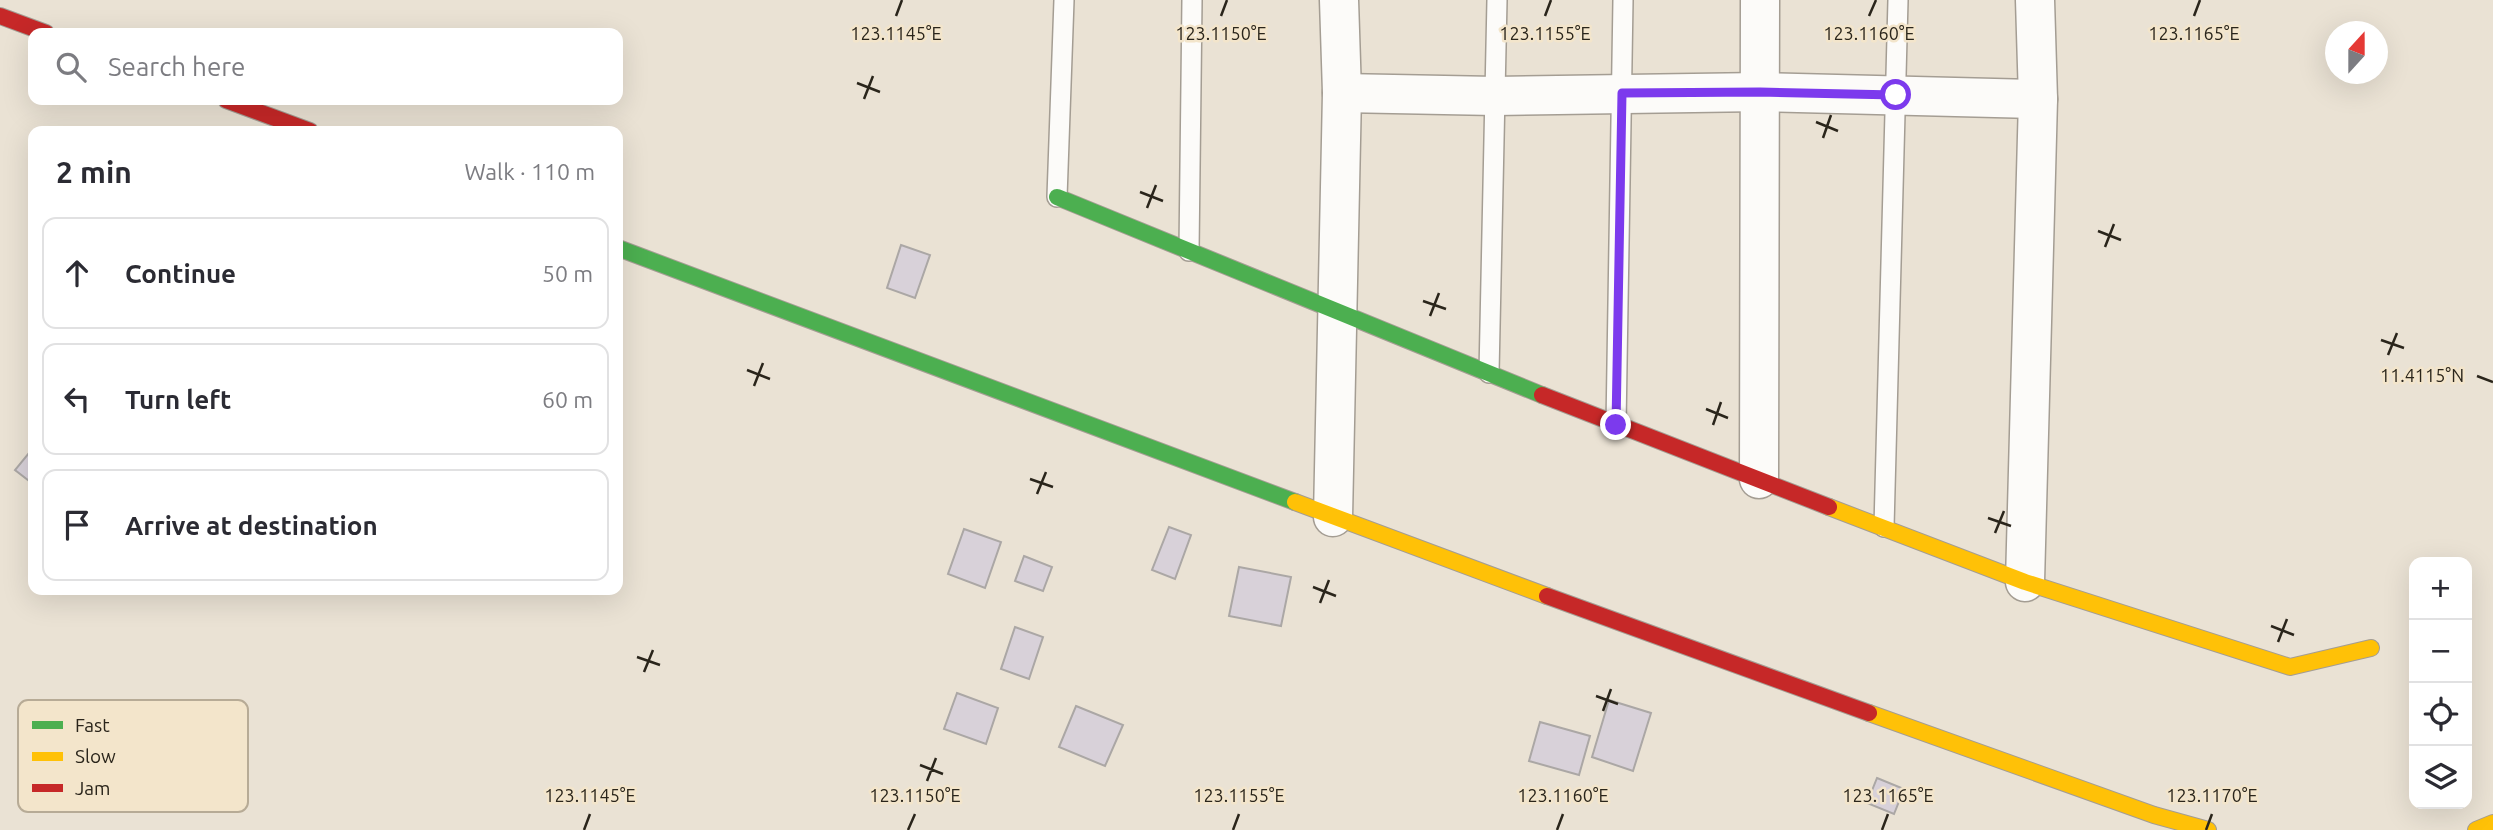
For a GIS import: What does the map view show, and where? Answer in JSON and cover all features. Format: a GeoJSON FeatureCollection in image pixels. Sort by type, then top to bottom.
{"type":"FeatureCollection","features":[{"type":"Feature","properties":{"kind":"street"},"geometry":{"type":"LineString","coordinates":[[1334,517],[1342,93],[1339,0]]}},
{"type":"Feature","properties":{"kind":"street"},"geometry":{"type":"LineString","coordinates":[[1759,479],[1760,0]]}},
{"type":"Feature","properties":{"kind":"street"},"geometry":{"type":"LineString","coordinates":[[2025,582],[2038,99],[2035,0]]}},
{"type":"Feature","properties":{"kind":"street"},"geometry":{"type":"LineString","coordinates":[[0,16],[33,28]]}},
{"type":"Feature","properties":{"kind":"street"},"geometry":{"type":"LineString","coordinates":[[1342,93],[1495,96],[1760,92],[2038,99]]}},
{"type":"Feature","properties":{"kind":"street"},"geometry":{"type":"LineString","coordinates":[[240,105],[296,126]]}},
{"type":"Feature","properties":{"kind":"street"},"geometry":{"type":"LineString","coordinates":[[1057,197],[1616,425],[2025,582],[2290,667],[2371,648]]}},
{"type":"Feature","properties":{"kind":"street"},"geometry":{"type":"LineString","coordinates":[[623,250],[2152,823],[2208,830]]}},
{"type":"Feature","properties":{"kind":"street"},"geometry":{"type":"LineString","coordinates":[[2476,830],[2493,824]]}},
{"type":"Feature","properties":{"kind":"lane"},"geometry":{"type":"LineString","coordinates":[[1057,197],[1063,0]]}},
{"type":"Feature","properties":{"kind":"lane"},"geometry":{"type":"LineString","coordinates":[[1189,251],[1192,0]]}},
{"type":"Feature","properties":{"kind":"lane"},"geometry":{"type":"LineString","coordinates":[[1489,373],[1497,0]]}},
{"type":"Feature","properties":{"kind":"lane"},"geometry":{"type":"LineString","coordinates":[[1616,425],[1623,0]]}},
{"type":"Feature","properties":{"kind":"lane"},"geometry":{"type":"LineString","coordinates":[[1884,527],[1898,0]]}},
{"type":"Feature","properties":{"kind":"building"},"geometry":{"type":"Polygon","coordinates":[[[901,245],[930,255],[915,298],[887,288],[901,245]]]}},
{"type":"Feature","properties":{"kind":"building"},"geometry":{"type":"Polygon","coordinates":[[[28,454],[28,480],[15,470],[28,454]]]}},
{"type":"Feature","properties":{"kind":"building"},"geometry":{"type":"Polygon","coordinates":[[[1169,527],[1191,535],[1175,579],[1152,570],[1169,527]]]}},
{"type":"Feature","properties":{"kind":"building"},"geometry":{"type":"Polygon","coordinates":[[[964,529],[1001,542],[985,588],[948,574],[964,529]]]}},
{"type":"Feature","properties":{"kind":"building"},"geometry":{"type":"Polygon","coordinates":[[[1024,556],[1052,567],[1043,591],[1015,581],[1024,556]]]}},
{"type":"Feature","properties":{"kind":"building"},"geometry":{"type":"Polygon","coordinates":[[[1239,567],[1291,577],[1281,626],[1229,616],[1239,567]]]}},
{"type":"Feature","properties":{"kind":"building"},"geometry":{"type":"Polygon","coordinates":[[[1015,627],[1043,637],[1029,679],[1001,669],[1015,627]]]}},
{"type":"Feature","properties":{"kind":"building"},"geometry":{"type":"Polygon","coordinates":[[[957,693],[998,708],[986,744],[944,729],[957,693]]]}},
{"type":"Feature","properties":{"kind":"building"},"geometry":{"type":"Polygon","coordinates":[[[1609,700],[1651,713],[1633,771],[1592,757],[1609,700]]]}},
{"type":"Feature","properties":{"kind":"building"},"geometry":{"type":"Polygon","coordinates":[[[1076,706],[1123,725],[1105,766],[1059,747],[1076,706]]]}},
{"type":"Feature","properties":{"kind":"building"},"geometry":{"type":"Polygon","coordinates":[[[1540,722],[1590,736],[1579,775],[1529,761],[1540,722]]]}},
{"type":"Feature","properties":{"kind":"building"},"geometry":{"type":"Polygon","coordinates":[[[1877,778],[1904,789],[1894,814],[1867,803],[1877,778]]]}},
{"type":"Feature","properties":{"kind":"traffic: fast"},"geometry":{"type":"LineString","coordinates":[[1057,197],[1542,395]]}},
{"type":"Feature","properties":{"kind":"traffic: fast"},"geometry":{"type":"LineString","coordinates":[[623,250],[1295,502]]}},
{"type":"Feature","properties":{"kind":"traffic: slow"},"geometry":{"type":"LineString","coordinates":[[1295,502],[1547,596]]}},
{"type":"Feature","properties":{"kind":"traffic: slow"},"geometry":{"type":"LineString","coordinates":[[1829,507],[2025,582],[2290,667],[2371,648]]}},
{"type":"Feature","properties":{"kind":"traffic: slow"},"geometry":{"type":"LineString","coordinates":[[1869,713],[2154,815],[2208,830]]}},
{"type":"Feature","properties":{"kind":"traffic: slow"},"geometry":{"type":"LineString","coordinates":[[2476,830],[2493,823]]}},
{"type":"Feature","properties":{"kind":"traffic: jam"},"geometry":{"type":"LineString","coordinates":[[0,16],[32,28]]}},
{"type":"Feature","properties":{"kind":"traffic: jam"},"geometry":{"type":"LineString","coordinates":[[240,105],[296,126]]}},
{"type":"Feature","properties":{"kind":"traffic: jam"},"geometry":{"type":"LineString","coordinates":[[1542,395],[1829,507]]}},
{"type":"Feature","properties":{"kind":"traffic: jam"},"geometry":{"type":"LineString","coordinates":[[1547,596],[1869,713]]}},
{"type":"Feature","properties":{"kind":"route"},"geometry":{"type":"LineString","coordinates":[[1616,425],[1622,93],[1896,95]]}}]}
